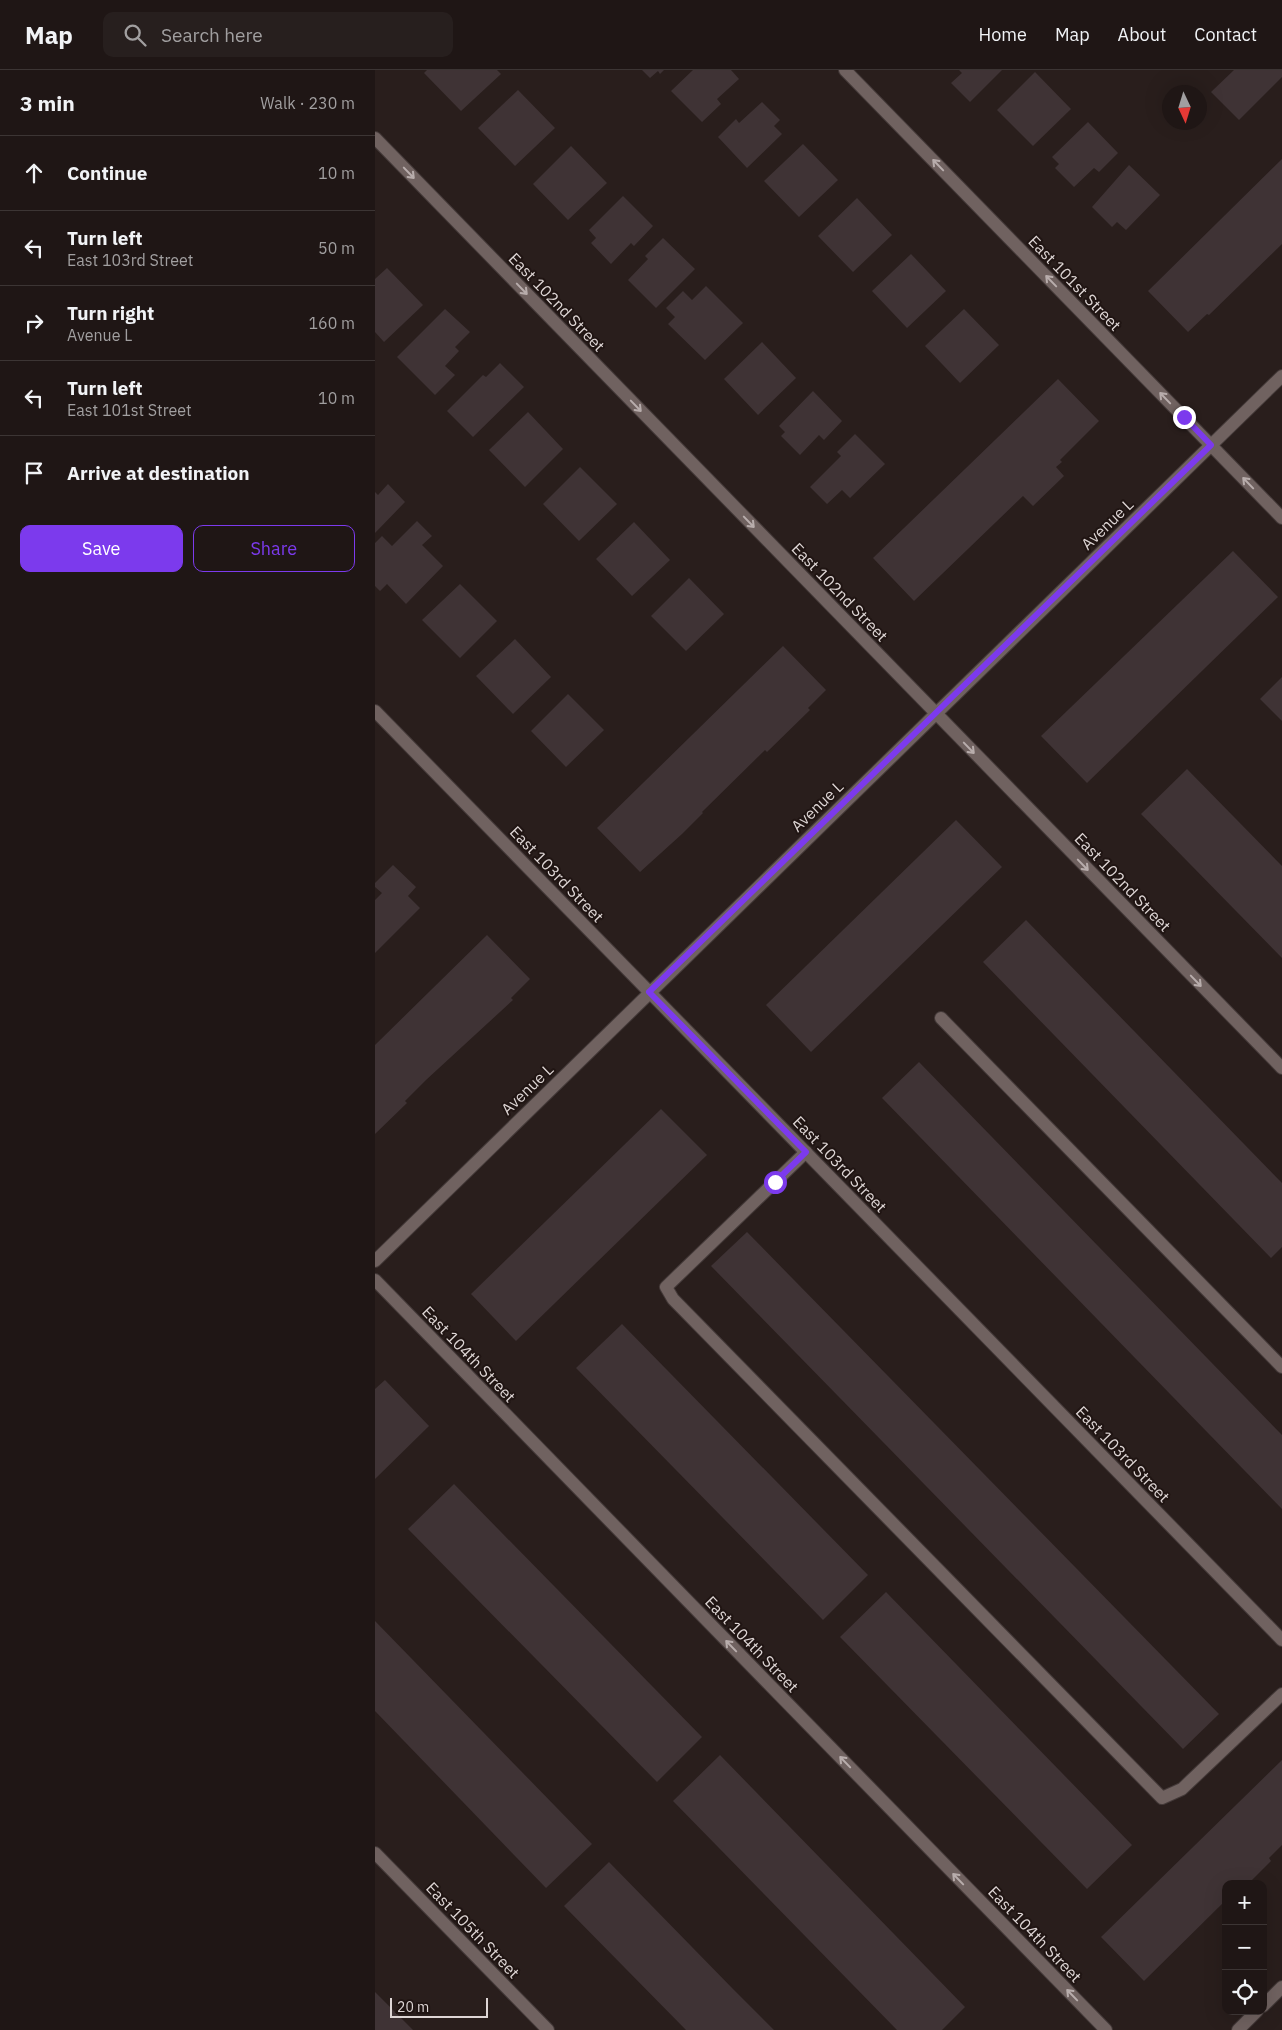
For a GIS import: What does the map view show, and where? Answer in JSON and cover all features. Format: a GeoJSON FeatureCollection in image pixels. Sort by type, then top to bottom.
{"type":"FeatureCollection","features":[{"type":"Feature","properties":{"kind":"street","name":"East 101st Street"},"geometry":{"type":"LineString","coordinates":[[845,70],[1282,518]]}},
{"type":"Feature","properties":{"kind":"street","name":"East 102nd Street"},"geometry":{"type":"LineString","coordinates":[[375,138],[1282,1068]]}},
{"type":"Feature","properties":{"kind":"street","name":"Avenue L"},"geometry":{"type":"LineString","coordinates":[[375,1261],[1282,376]]}},
{"type":"Feature","properties":{"kind":"street","name":"East 103rd Street"},"geometry":{"type":"LineString","coordinates":[[375,711],[1282,1640]]}},
{"type":"Feature","properties":{"kind":"street"},"geometry":{"type":"LineString","coordinates":[[941,1018],[1282,1367]]}},
{"type":"Feature","properties":{"kind":"street"},"geometry":{"type":"LineString","coordinates":[[806,1152],[666,1287],[673,1299],[1162,1798],[1182,1789],[1282,1694]]}},
{"type":"Feature","properties":{"kind":"street","name":"East 104th Street"},"geometry":{"type":"LineString","coordinates":[[375,1280],[1106,2030]]}},
{"type":"Feature","properties":{"kind":"street","name":"East 105th Street"},"geometry":{"type":"LineString","coordinates":[[375,1853],[548,2030]]}},
{"type":"Feature","properties":{"kind":"street"},"geometry":{"type":"LineString","coordinates":[[1267,2002],[1282,1987]]}},
{"type":"Feature","properties":{"kind":"street"},"geometry":{"type":"LineString","coordinates":[[1238,2030],[1253,2015]]}},
{"type":"Feature","properties":{"kind":"building"},"geometry":{"type":"Polygon","coordinates":[[[427,70],[497,70],[501,74],[461,111],[424,73],[427,70]]]}},
{"type":"Feature","properties":{"kind":"building"},"geometry":{"type":"Polygon","coordinates":[[[642,70],[664,70],[660,74],[658,71],[650,78],[642,70]]]}},
{"type":"Feature","properties":{"kind":"building"},"geometry":{"type":"Polygon","coordinates":[[[693,70],[731,70],[739,79],[717,99],[721,104],[702,122],[671,91],[693,70]]]}},
{"type":"Feature","properties":{"kind":"building"},"geometry":{"type":"Polygon","coordinates":[[[959,70],[1002,70],[970,102],[951,83],[962,73],[959,70]]]}},
{"type":"Feature","properties":{"kind":"building"},"geometry":{"type":"Polygon","coordinates":[[[1234,70],[1282,70],[1282,77],[1239,120],[1211,92],[1234,70]]]}},
{"type":"Feature","properties":{"kind":"building"},"geometry":{"type":"Polygon","coordinates":[[[1035,72],[1071,109],[1033,146],[997,110],[1035,72]]]}},
{"type":"Feature","properties":{"kind":"building"},"geometry":{"type":"Polygon","coordinates":[[[518,90],[555,128],[515,166],[478,128],[518,90]]]}},
{"type":"Feature","properties":{"kind":"building"},"geometry":{"type":"Polygon","coordinates":[[[762,102],[780,120],[774,126],[782,134],[747,168],[718,137],[736,119],[739,123],[762,102]]]}},
{"type":"Feature","properties":{"kind":"building"},"geometry":{"type":"Polygon","coordinates":[[[1088,122],[1118,153],[1099,172],[1094,168],[1074,187],[1055,168],[1059,164],[1052,157],[1088,122]]]}},
{"type":"Feature","properties":{"kind":"building"},"geometry":{"type":"Polygon","coordinates":[[[803,144],[838,180],[799,217],[764,181],[803,144]]]}},
{"type":"Feature","properties":{"kind":"building"},"geometry":{"type":"Polygon","coordinates":[[[571,146],[607,183],[568,220],[533,184],[571,146]]]}},
{"type":"Feature","properties":{"kind":"building"},"geometry":{"type":"Polygon","coordinates":[[[1282,159],[1282,244],[1209,315],[1207,314],[1188,332],[1148,291],[1282,159]]]}},
{"type":"Feature","properties":{"kind":"building"},"geometry":{"type":"Polygon","coordinates":[[[1129,165],[1160,195],[1126,230],[1117,222],[1112,227],[1092,207],[1129,165]]]}},
{"type":"Feature","properties":{"kind":"building"},"geometry":{"type":"Polygon","coordinates":[[[623,196],[653,226],[634,246],[631,243],[611,264],[591,243],[596,238],[589,230],[623,196]]]}},
{"type":"Feature","properties":{"kind":"building"},"geometry":{"type":"Polygon","coordinates":[[[857,198],[892,235],[853,272],[818,236],[857,198]]]}},
{"type":"Feature","properties":{"kind":"building"},"geometry":{"type":"Polygon","coordinates":[[[663,238],[695,269],[656,308],[628,280],[648,259],[645,256],[663,238]]]}},
{"type":"Feature","properties":{"kind":"building"},"geometry":{"type":"Polygon","coordinates":[[[911,254],[946,291],[907,328],[872,291],[911,254]]]}},
{"type":"Feature","properties":{"kind":"building"},"geometry":{"type":"Polygon","coordinates":[[[387,268],[423,305],[384,342],[375,332],[375,279],[387,268]]]}},
{"type":"Feature","properties":{"kind":"building"},"geometry":{"type":"Polygon","coordinates":[[[706,286],[743,323],[705,360],[668,324],[675,317],[666,308],[683,291],[692,300],[706,286]]]}},
{"type":"Feature","properties":{"kind":"building"},"geometry":{"type":"Polygon","coordinates":[[[445,309],[470,332],[455,347],[459,351],[445,366],[455,375],[435,395],[397,357],[445,309]]]}},
{"type":"Feature","properties":{"kind":"building"},"geometry":{"type":"Polygon","coordinates":[[[964,309],[999,345],[960,383],[925,346],[964,309]]]}},
{"type":"Feature","properties":{"kind":"building"},"geometry":{"type":"Polygon","coordinates":[[[762,342],[796,378],[758,415],[724,379],[762,342]]]}},
{"type":"Feature","properties":{"kind":"building"},"geometry":{"type":"Polygon","coordinates":[[[500,363],[524,387],[473,437],[447,411],[483,375],[486,377],[500,363]]]}},
{"type":"Feature","properties":{"kind":"building"},"geometry":{"type":"Polygon","coordinates":[[[1058,379],[1099,421],[1060,460],[1062,462],[1056,467],[1064,476],[1033,506],[1023,496],[914,601],[873,558],[1058,379]]]}},
{"type":"Feature","properties":{"kind":"building"},"geometry":{"type":"Polygon","coordinates":[[[813,391],[842,421],[824,440],[819,435],[800,455],[781,436],[785,432],[779,426],[813,391]]]}},
{"type":"Feature","properties":{"kind":"building"},"geometry":{"type":"Polygon","coordinates":[[[528,412],[563,449],[525,487],[489,450],[528,412]]]}},
{"type":"Feature","properties":{"kind":"building"},"geometry":{"type":"Polygon","coordinates":[[[855,434],[885,464],[850,498],[842,490],[827,504],[810,487],[841,456],[837,452],[855,434]]]}},
{"type":"Feature","properties":{"kind":"building"},"geometry":{"type":"Polygon","coordinates":[[[580,467],[617,504],[579,541],[543,504],[580,467]]]}},
{"type":"Feature","properties":{"kind":"building"},"geometry":{"type":"Polygon","coordinates":[[[388,484],[405,502],[375,533],[375,492],[378,495],[388,484]]]}},
{"type":"Feature","properties":{"kind":"building"},"geometry":{"type":"Polygon","coordinates":[[[417,521],[432,536],[422,545],[443,566],[406,604],[387,584],[380,591],[375,586],[375,543],[382,536],[392,546],[417,521]]]}},
{"type":"Feature","properties":{"kind":"building"},"geometry":{"type":"Polygon","coordinates":[[[634,522],[670,560],[632,596],[596,559],[634,522]]]}},
{"type":"Feature","properties":{"kind":"building"},"geometry":{"type":"Polygon","coordinates":[[[1233,551],[1278,597],[1087,783],[1041,736],[1233,551]]]}},
{"type":"Feature","properties":{"kind":"building"},"geometry":{"type":"Polygon","coordinates":[[[689,578],[724,614],[686,651],[651,616],[689,578]]]}},
{"type":"Feature","properties":{"kind":"building"},"geometry":{"type":"Polygon","coordinates":[[[460,584],[497,621],[460,658],[422,620],[460,584]]]}},
{"type":"Feature","properties":{"kind":"building"},"geometry":{"type":"Polygon","coordinates":[[[515,639],[551,677],[513,714],[476,676],[515,639]]]}},
{"type":"Feature","properties":{"kind":"building"},"geometry":{"type":"Polygon","coordinates":[[[783,646],[826,690],[808,708],[810,710],[767,752],[765,750],[682,834],[640,872],[597,828],[783,646]]]}},
{"type":"Feature","properties":{"kind":"building"},"geometry":{"type":"Polygon","coordinates":[[[1282,677],[1282,721],[1260,699],[1282,677]]]}},
{"type":"Feature","properties":{"kind":"building"},"geometry":{"type":"Polygon","coordinates":[[[568,694],[604,730],[566,767],[531,731],[568,694]]]}},
{"type":"Feature","properties":{"kind":"building"},"geometry":{"type":"Polygon","coordinates":[[[1187,769],[1282,866],[1282,958],[1141,814],[1187,769]]]}},
{"type":"Feature","properties":{"kind":"building"},"geometry":{"type":"Polygon","coordinates":[[[956,820],[1002,867],[811,1052],[766,1005],[956,820]]]}},
{"type":"Feature","properties":{"kind":"building"},"geometry":{"type":"Polygon","coordinates":[[[393,865],[416,887],[408,896],[420,908],[375,953],[375,900],[382,893],[375,887],[375,883],[393,865]]]}},
{"type":"Feature","properties":{"kind":"building"},"geometry":{"type":"Polygon","coordinates":[[[1026,920],[1282,1183],[1282,1247],[1271,1258],[983,962],[1026,920]]]}},
{"type":"Feature","properties":{"kind":"building"},"geometry":{"type":"Polygon","coordinates":[[[487,935],[530,979],[511,998],[513,1000],[426,1080],[405,1101],[407,1103],[375,1134],[375,1045],[487,935]]]}},
{"type":"Feature","properties":{"kind":"building"},"geometry":{"type":"Polygon","coordinates":[[[919,1062],[1282,1435],[1282,1509],[882,1098],[919,1062]]]}},
{"type":"Feature","properties":{"kind":"building"},"geometry":{"type":"Polygon","coordinates":[[[661,1109],[707,1155],[516,1341],[471,1294],[661,1109]]]}},
{"type":"Feature","properties":{"kind":"building"},"geometry":{"type":"Polygon","coordinates":[[[747,1232],[1219,1714],[1183,1749],[711,1266],[747,1232]]]}},
{"type":"Feature","properties":{"kind":"building"},"geometry":{"type":"Polygon","coordinates":[[[622,1324],[868,1575],[823,1620],[576,1368],[622,1324]]]}},
{"type":"Feature","properties":{"kind":"building"},"geometry":{"type":"Polygon","coordinates":[[[385,1380],[429,1426],[375,1479],[375,1389],[385,1380]]]}},
{"type":"Feature","properties":{"kind":"building"},"geometry":{"type":"Polygon","coordinates":[[[454,1484],[702,1737],[657,1782],[408,1529],[454,1484]]]}},
{"type":"Feature","properties":{"kind":"building"},"geometry":{"type":"Polygon","coordinates":[[[886,1592],[1132,1845],[1087,1889],[840,1637],[886,1592]]]}},
{"type":"Feature","properties":{"kind":"building"},"geometry":{"type":"Polygon","coordinates":[[[375,1621],[592,1844],[546,1888],[375,1711],[375,1621]]]}},
{"type":"Feature","properties":{"kind":"building"},"geometry":{"type":"Polygon","coordinates":[[[720,1755],[965,2007],[942,2030],[897,2030],[673,1801],[720,1755]]]}},
{"type":"Feature","properties":{"kind":"building"},"geometry":{"type":"Polygon","coordinates":[[[1282,1760],[1282,1845],[1269,1858],[1271,1861],[1252,1880],[1222,1880],[1222,1904],[1144,1981],[1101,1937],[1282,1760]]]}},
{"type":"Feature","properties":{"kind":"building"},"geometry":{"type":"Polygon","coordinates":[[[609,1862],[774,2030],[686,2030],[564,1906],[609,1862]]]}},
{"type":"Feature","properties":{"kind":"building"},"geometry":{"type":"Polygon","coordinates":[[[375,1992],[413,2030],[375,2030],[375,1992]]]}},
{"type":"Feature","properties":{"kind":"route"},"geometry":{"type":"LineString","coordinates":[[775,1182],[806,1152],[649,992],[1211,445],[1184,417]]}}]}
